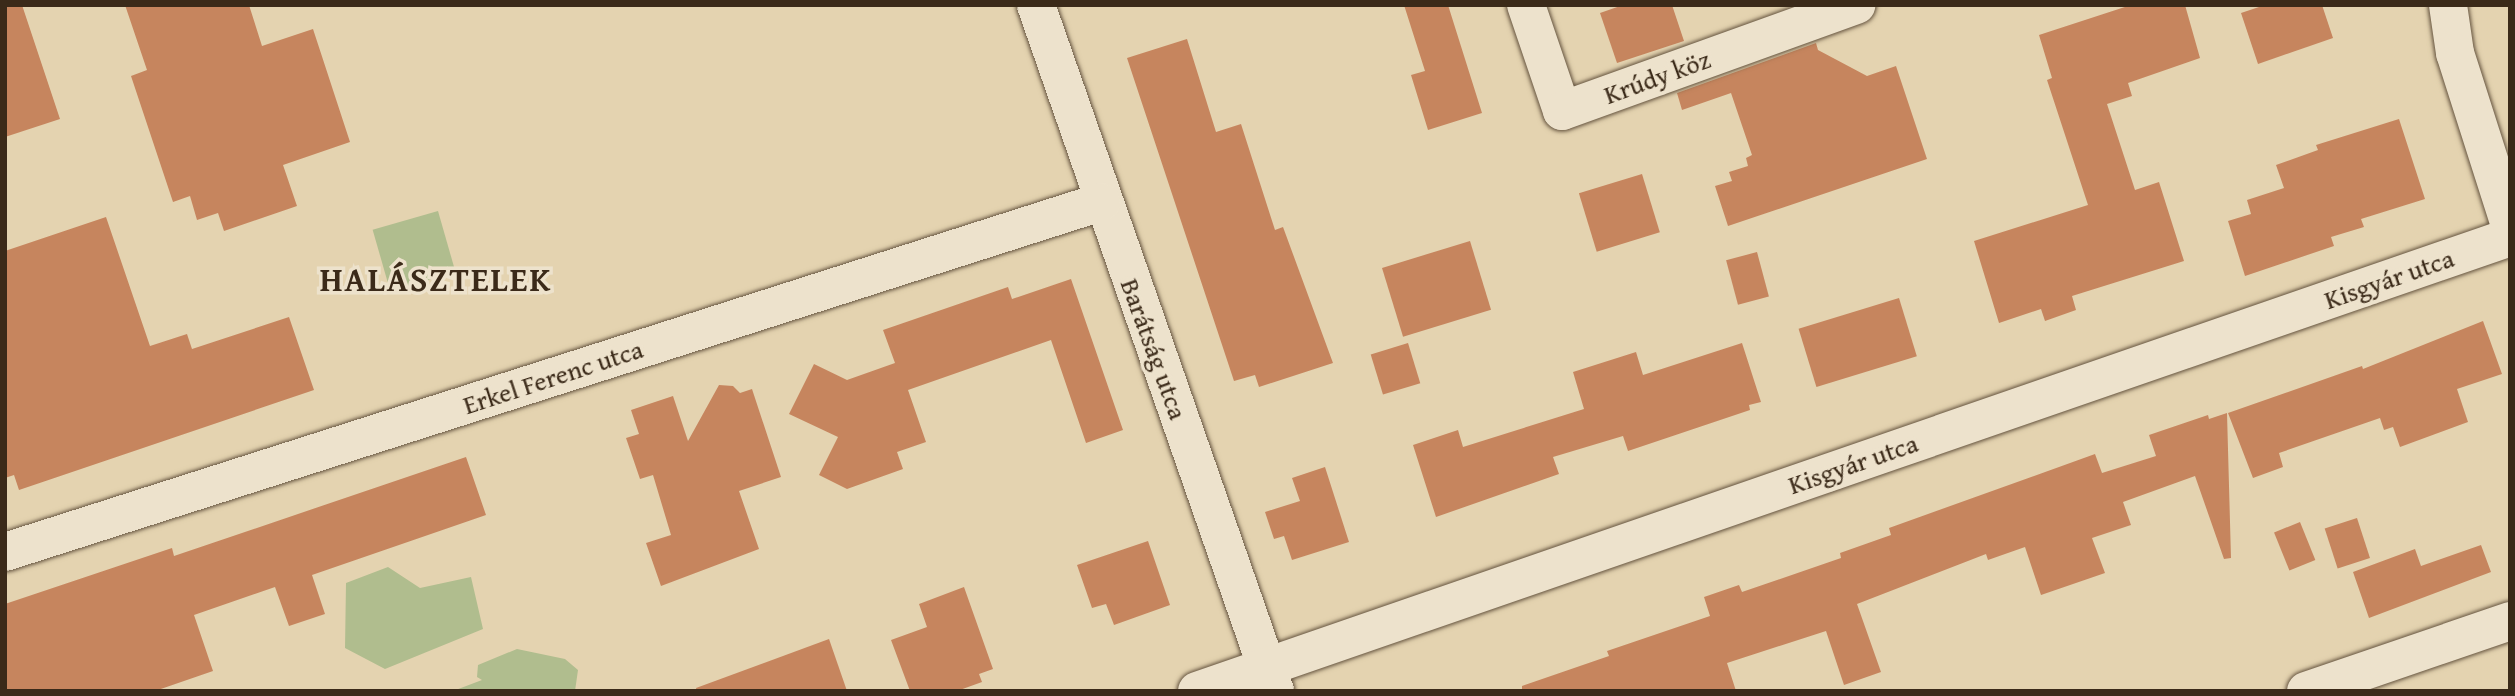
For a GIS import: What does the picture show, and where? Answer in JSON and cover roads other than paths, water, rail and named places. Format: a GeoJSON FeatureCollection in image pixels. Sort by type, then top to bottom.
{"type":"FeatureCollection","features":[{"type":"Feature","properties":{"kind":"street","name":"Barátság utca"},"geometry":{"type":"LineString","coordinates":[[1036,5],[1101,202],[1271,678]]}},
{"type":"Feature","properties":{"kind":"street","name":"Krúdy köz"},"geometry":{"type":"LineString","coordinates":[[1526,5],[1562,111],[1857,5]]}},
{"type":"Feature","properties":{"kind":"street"},"geometry":{"type":"LineString","coordinates":[[2448,5],[2455,53],[2510,225]]}},
{"type":"Feature","properties":{"kind":"street","name":"Erkel Ferenc utca"},"geometry":{"type":"LineString","coordinates":[[5,552],[1101,202]]}},
{"type":"Feature","properties":{"kind":"street","name":"Kisgyár utca"},"geometry":{"type":"LineString","coordinates":[[1197,691],[1271,678],[2510,237]]}},
{"type":"Feature","properties":{"kind":"street"},"geometry":{"type":"LineString","coordinates":[[2306,691],[2510,621]]}},
{"type":"Feature","properties":{"kind":"district","name":"HALÁSZTELEK"},"geometry":{"type":"Point","coordinates":[436,280]}}]}
